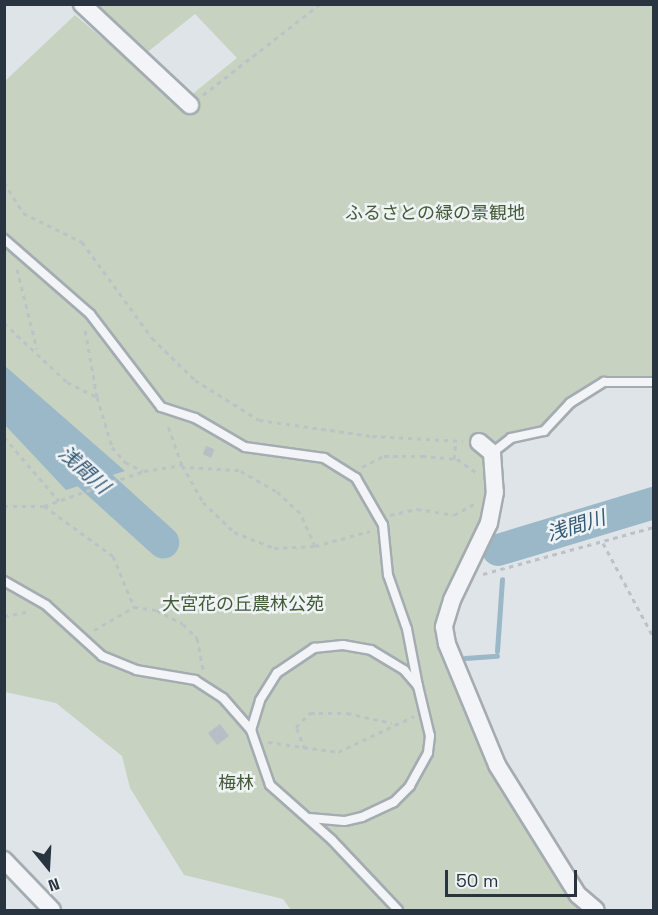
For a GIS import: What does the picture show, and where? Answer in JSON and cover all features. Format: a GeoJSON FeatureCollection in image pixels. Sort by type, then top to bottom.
{"type":"FeatureCollection","features":[{"type":"Feature","properties":{"kind":"street"},"geometry":{"type":"LineString","coordinates":[[82,4],[190,105]]}},
{"type":"Feature","properties":{"kind":"street"},"geometry":{"type":"LineString","coordinates":[[486,447],[495,492],[489,523],[461,579],[444,627],[465,693],[497,765],[578,895],[596,910]]}},
{"type":"Feature","properties":{"kind":"street"},"geometry":{"type":"LineString","coordinates":[[4,860],[52,910]]}},
{"type":"Feature","properties":{"kind":"lane"},"geometry":{"type":"LineString","coordinates":[[4,239],[90,314],[161,407],[195,418],[245,447],[324,458],[354,476],[382,522],[388,575],[407,629],[418,686],[427,712],[428,753],[410,786],[394,802],[344,821],[309,818]]}},
{"type":"Feature","properties":{"kind":"lane"},"geometry":{"type":"LineString","coordinates":[[486,447],[511,438],[544,431],[570,403],[604,382],[654,382]]}},
{"type":"Feature","properties":{"kind":"lane"},"geometry":{"type":"LineString","coordinates":[[4,581],[46,604],[102,656],[126,667],[176,674],[208,686],[251,730],[270,785],[309,818],[398,910]]}},
{"type":"Feature","properties":{"kind":"lane"},"geometry":{"type":"LineString","coordinates":[[251,730],[260,700],[277,673],[314,648],[343,645],[371,650],[404,670],[418,686]]}},
{"type":"Feature","properties":{"kind":"path"},"geometry":{"type":"LineString","coordinates":[[190,105],[320,4]]}},
{"type":"Feature","properties":{"kind":"path"},"geometry":{"type":"LineString","coordinates":[[4,182],[23,213],[82,242],[152,338],[195,380],[259,420],[372,436],[456,440],[486,447]]}},
{"type":"Feature","properties":{"kind":"path"},"geometry":{"type":"LineString","coordinates":[[16,249],[16,266],[37,350]]}},
{"type":"Feature","properties":{"kind":"path"},"geometry":{"type":"LineString","coordinates":[[90,314],[85,334],[97,397],[112,447],[125,462],[144,472]]}},
{"type":"Feature","properties":{"kind":"path"},"geometry":{"type":"LineString","coordinates":[[4,323],[19,341],[37,350],[67,382],[97,397]]}},
{"type":"Feature","properties":{"kind":"path"},"geometry":{"type":"LineString","coordinates":[[161,407],[183,466],[202,502],[234,532],[274,548],[315,546],[345,541],[382,522],[417,509],[464,513],[480,495]]}},
{"type":"Feature","properties":{"kind":"path"},"geometry":{"type":"LineString","coordinates":[[4,437],[59,501]]}},
{"type":"Feature","properties":{"kind":"path"},"geometry":{"type":"LineString","coordinates":[[454,459],[456,440]]}},
{"type":"Feature","properties":{"kind":"path"},"geometry":{"type":"LineString","coordinates":[[354,476],[365,464],[384,456],[454,459],[468,464],[479,477]]}},
{"type":"Feature","properties":{"kind":"path"},"geometry":{"type":"LineString","coordinates":[[4,539],[4,508],[44,506],[144,472],[183,466],[239,470],[276,491],[300,513],[315,546]]}},
{"type":"Feature","properties":{"kind":"path"},"geometry":{"type":"LineString","coordinates":[[44,506],[113,556],[134,608]]}},
{"type":"Feature","properties":{"kind":"path"},"geometry":{"type":"LineString","coordinates":[[461,579],[603,543],[654,526]]}},
{"type":"Feature","properties":{"kind":"path"},"geometry":{"type":"LineString","coordinates":[[603,543],[654,638]]}},
{"type":"Feature","properties":{"kind":"path"},"geometry":{"type":"LineString","coordinates":[[4,616],[46,604]]}},
{"type":"Feature","properties":{"kind":"path"},"geometry":{"type":"LineString","coordinates":[[84,640],[98,626],[134,608],[156,610],[190,631],[202,648],[208,686]]}},
{"type":"Feature","properties":{"kind":"path"},"geometry":{"type":"LineString","coordinates":[[254,741],[338,752],[394,723],[427,712]]}},
{"type":"Feature","properties":{"kind":"path"},"geometry":{"type":"LineString","coordinates":[[305,749],[296,727],[310,713],[346,713],[394,723]]}},
{"type":"Feature","properties":{"kind":"green space"},"geometry":{"type":"Polygon","coordinates":[[[82,5],[653,5],[653,382],[604,382],[570,403],[544,431],[511,438],[492,453],[492,496],[438,623],[447,669],[484,755],[585,910],[291,910],[283,899],[184,875],[130,788],[122,756],[56,703],[5,692],[5,81],[75,15],[180,104],[237,58],[195,14],[140,58],[82,5]]]}},
{"type":"Feature","properties":{"kind":"water"},"geometry":{"type":"Polygon","coordinates":[[[4,367],[125,471],[66,490],[5,425],[4,367]]]}},
{"type":"Feature","properties":{"kind":"building"},"geometry":{"type":"Polygon","coordinates":[[[206,446],[214,449],[211,458],[203,454],[206,446]]]}},
{"type":"Feature","properties":{"kind":"building"},"geometry":{"type":"Polygon","coordinates":[[[220,724],[229,736],[217,745],[208,733],[220,724]]]}},
{"type":"Feature","properties":{"kind":"waterway","name":"浅間川"},"geometry":{"type":"LineString","coordinates":[[4,398],[163,542]]}},
{"type":"Feature","properties":{"kind":"waterway","name":"浅間川"},"geometry":{"type":"LineString","coordinates":[[498,550],[654,503]]}},
{"type":"Feature","properties":{"kind":"waterway"},"geometry":{"type":"LineString","coordinates":[[497,651],[502,579]]}},
{"type":"Feature","properties":{"kind":"waterway"},"geometry":{"type":"LineString","coordinates":[[465,658],[497,656]]}},
{"type":"Feature","properties":{"kind":"park label","name":"ふるさとの緑の景観地"},"geometry":{"type":"Point","coordinates":[435,213]}},
{"type":"Feature","properties":{"kind":"park label","name":"大宮花の丘農林公苑"},"geometry":{"type":"Point","coordinates":[243,604]}},
{"type":"Feature","properties":{"kind":"park label","name":"梅林"},"geometry":{"type":"Point","coordinates":[236,783]}}]}
